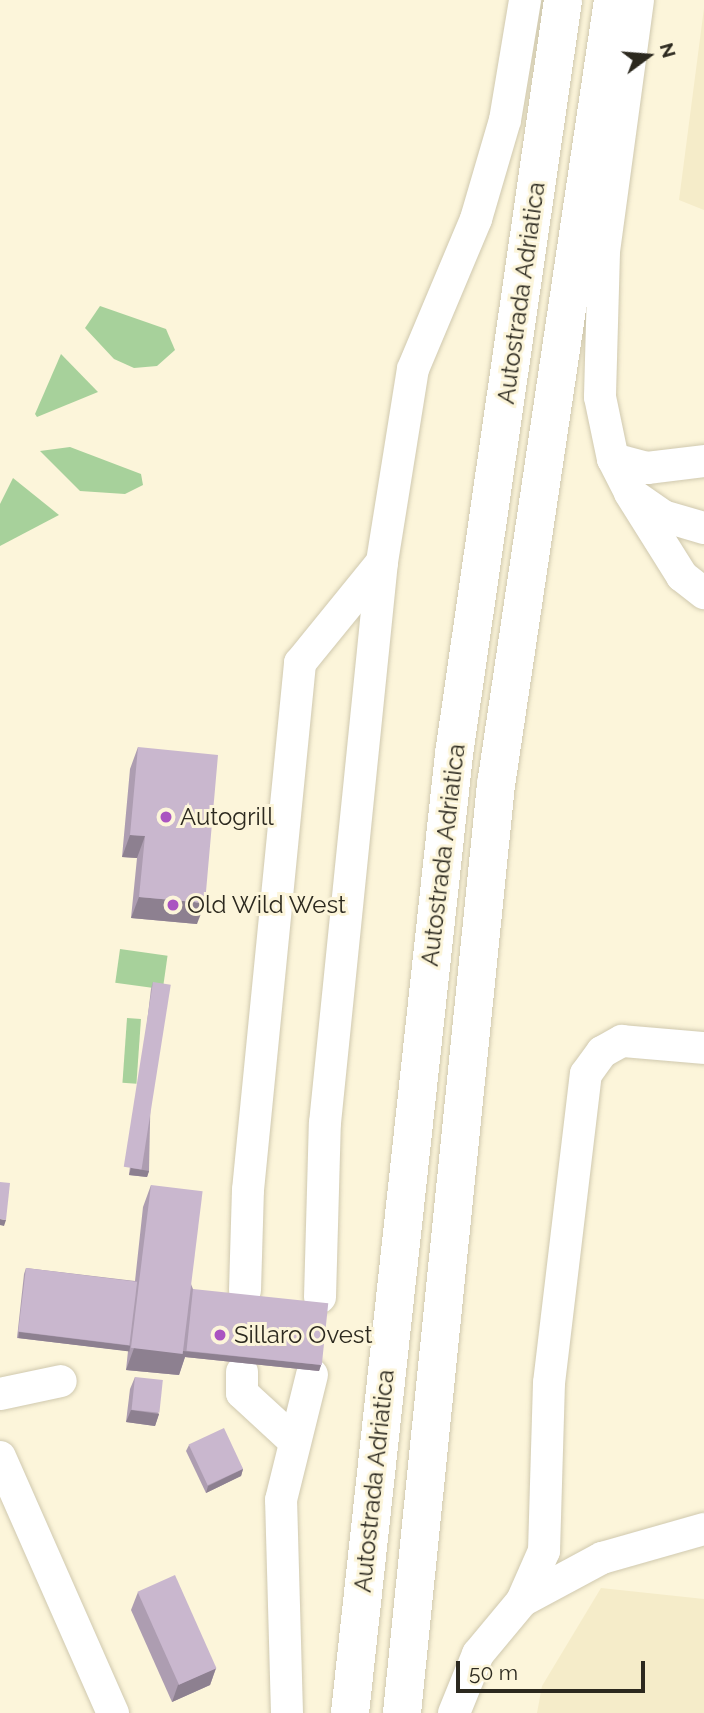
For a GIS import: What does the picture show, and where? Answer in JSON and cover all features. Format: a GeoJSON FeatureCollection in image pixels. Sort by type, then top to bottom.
{"type":"FeatureCollection","features":[{"type":"Feature","properties":{"kind":"highway","name":"Autostrada Adriatica"},"geometry":{"type":"LineString","coordinates":[[350,1713],[454,754],[563,0]]}},
{"type":"Feature","properties":{"kind":"highway","name":"Autostrada Adriatica"},"geometry":{"type":"LineString","coordinates":[[402,1713],[496,785],[613,0]]}},
{"type":"Feature","properties":{"kind":"lane"},"geometry":{"type":"LineString","coordinates":[[320,1297],[325,1123],[382,562],[413,369],[476,219],[505,120],[525,0]]}},
{"type":"Feature","properties":{"kind":"lane"},"geometry":{"type":"LineString","coordinates":[[638,0],[604,252],[600,397],[612,458],[630,493],[693,584],[704,609]]}},
{"type":"Feature","properties":{"kind":"lane"},"geometry":{"type":"LineString","coordinates":[[612,458],[647,468],[704,461]]}},
{"type":"Feature","properties":{"kind":"lane"},"geometry":{"type":"LineString","coordinates":[[630,493],[663,516],[704,528]]}},
{"type":"Feature","properties":{"kind":"lane"},"geometry":{"type":"LineString","coordinates":[[245,1290],[248,1190],[300,663],[382,562]]}},
{"type":"Feature","properties":{"kind":"lane"},"geometry":{"type":"LineString","coordinates":[[454,1713],[478,1654],[522,1601],[544,1551],[549,1383],[586,1074],[602,1052],[622,1041],[704,1048]]}},
{"type":"Feature","properties":{"kind":"lane"},"geometry":{"type":"LineString","coordinates":[[242,1371],[242,1393],[291,1438]]}},
{"type":"Feature","properties":{"kind":"lane"},"geometry":{"type":"LineString","coordinates":[[287,1713],[281,1500],[291,1438],[312,1375]]}},
{"type":"Feature","properties":{"kind":"lane"},"geometry":{"type":"LineString","coordinates":[[0,1394],[61,1381]]}},
{"type":"Feature","properties":{"kind":"lane"},"geometry":{"type":"LineString","coordinates":[[0,1457],[113,1713]]}},
{"type":"Feature","properties":{"kind":"lane"},"geometry":{"type":"LineString","coordinates":[[522,1601],[602,1558],[704,1529]]}},
{"type":"Feature","properties":{"kind":"shaded area"},"geometry":{"type":"Polygon","coordinates":[[[704,8],[704,210],[679,200],[704,8]]]}},
{"type":"Feature","properties":{"kind":"shaded area"},"geometry":{"type":"Polygon","coordinates":[[[601,1588],[704,1599],[704,1713],[537,1713],[542,1686],[601,1588]]]}},
{"type":"Feature","properties":{"kind":"green space"},"geometry":{"type":"Polygon","coordinates":[[[100,306],[166,329],[175,350],[157,366],[134,368],[114,359],[85,328],[100,306]]]}},
{"type":"Feature","properties":{"kind":"green space"},"geometry":{"type":"Polygon","coordinates":[[[61,354],[98,392],[37,417],[35,414],[61,354]]]}},
{"type":"Feature","properties":{"kind":"green space"},"geometry":{"type":"Polygon","coordinates":[[[70,447],[141,474],[143,485],[125,494],[80,491],[40,451],[70,447]]]}},
{"type":"Feature","properties":{"kind":"green space"},"geometry":{"type":"Polygon","coordinates":[[[13,478],[59,515],[0,546],[0,504],[13,478]]]}},
{"type":"Feature","properties":{"kind":"green space"},"geometry":{"type":"Polygon","coordinates":[[[120,949],[168,956],[163,989],[115,983],[120,949]]]}},
{"type":"Feature","properties":{"kind":"green space"},"geometry":{"type":"Polygon","coordinates":[[[127,1018],[141,1019],[136,1084],[122,1083],[127,1018]]]}},
{"type":"Feature","properties":{"kind":"building","name":"Autogrill"},"geometry":{"type":"Polygon","coordinates":[[[138,747],[218,755],[205,903],[139,897],[145,836],[130,835],[138,747]]]}},
{"type":"Feature","properties":{"kind":"building"},"geometry":{"type":"Polygon","coordinates":[[[153,982],[171,985],[142,1170],[124,1167],[153,982]]]}},
{"type":"Feature","properties":{"kind":"building"},"geometry":{"type":"Polygon","coordinates":[[[0,1182],[10,1183],[6,1220],[0,1219],[0,1182]]]}},
{"type":"Feature","properties":{"kind":"building"},"geometry":{"type":"Polygon","coordinates":[[[151,1185],[203,1191],[183,1354],[131,1348],[151,1185]]]}},
{"type":"Feature","properties":{"kind":"building"},"geometry":{"type":"Polygon","coordinates":[[[26,1268],[137,1282],[129,1345],[18,1332],[26,1268]]]}},
{"type":"Feature","properties":{"kind":"building"},"geometry":{"type":"Polygon","coordinates":[[[193,1289],[328,1303],[322,1365],[187,1351],[193,1289]]]}},
{"type":"Feature","properties":{"kind":"building"},"geometry":{"type":"Polygon","coordinates":[[[135,1377],[163,1380],[159,1413],[132,1410],[135,1377]]]}},
{"type":"Feature","properties":{"kind":"building"},"geometry":{"type":"Polygon","coordinates":[[[224,1428],[243,1469],[208,1485],[189,1444],[224,1428]]]}},
{"type":"Feature","properties":{"kind":"building"},"geometry":{"type":"Polygon","coordinates":[[[175,1575],[216,1668],[179,1685],[138,1592],[175,1575]]]}},
{"type":"Feature","properties":{"kind":"place","name":"Autogrill"},"geometry":{"type":"Point","coordinates":[166,817]}},
{"type":"Feature","properties":{"kind":"place","name":"Old Wild West"},"geometry":{"type":"Point","coordinates":[173,905]}},
{"type":"Feature","properties":{"kind":"place","name":"Sillaro Ovest"},"geometry":{"type":"Point","coordinates":[220,1335]}}]}
